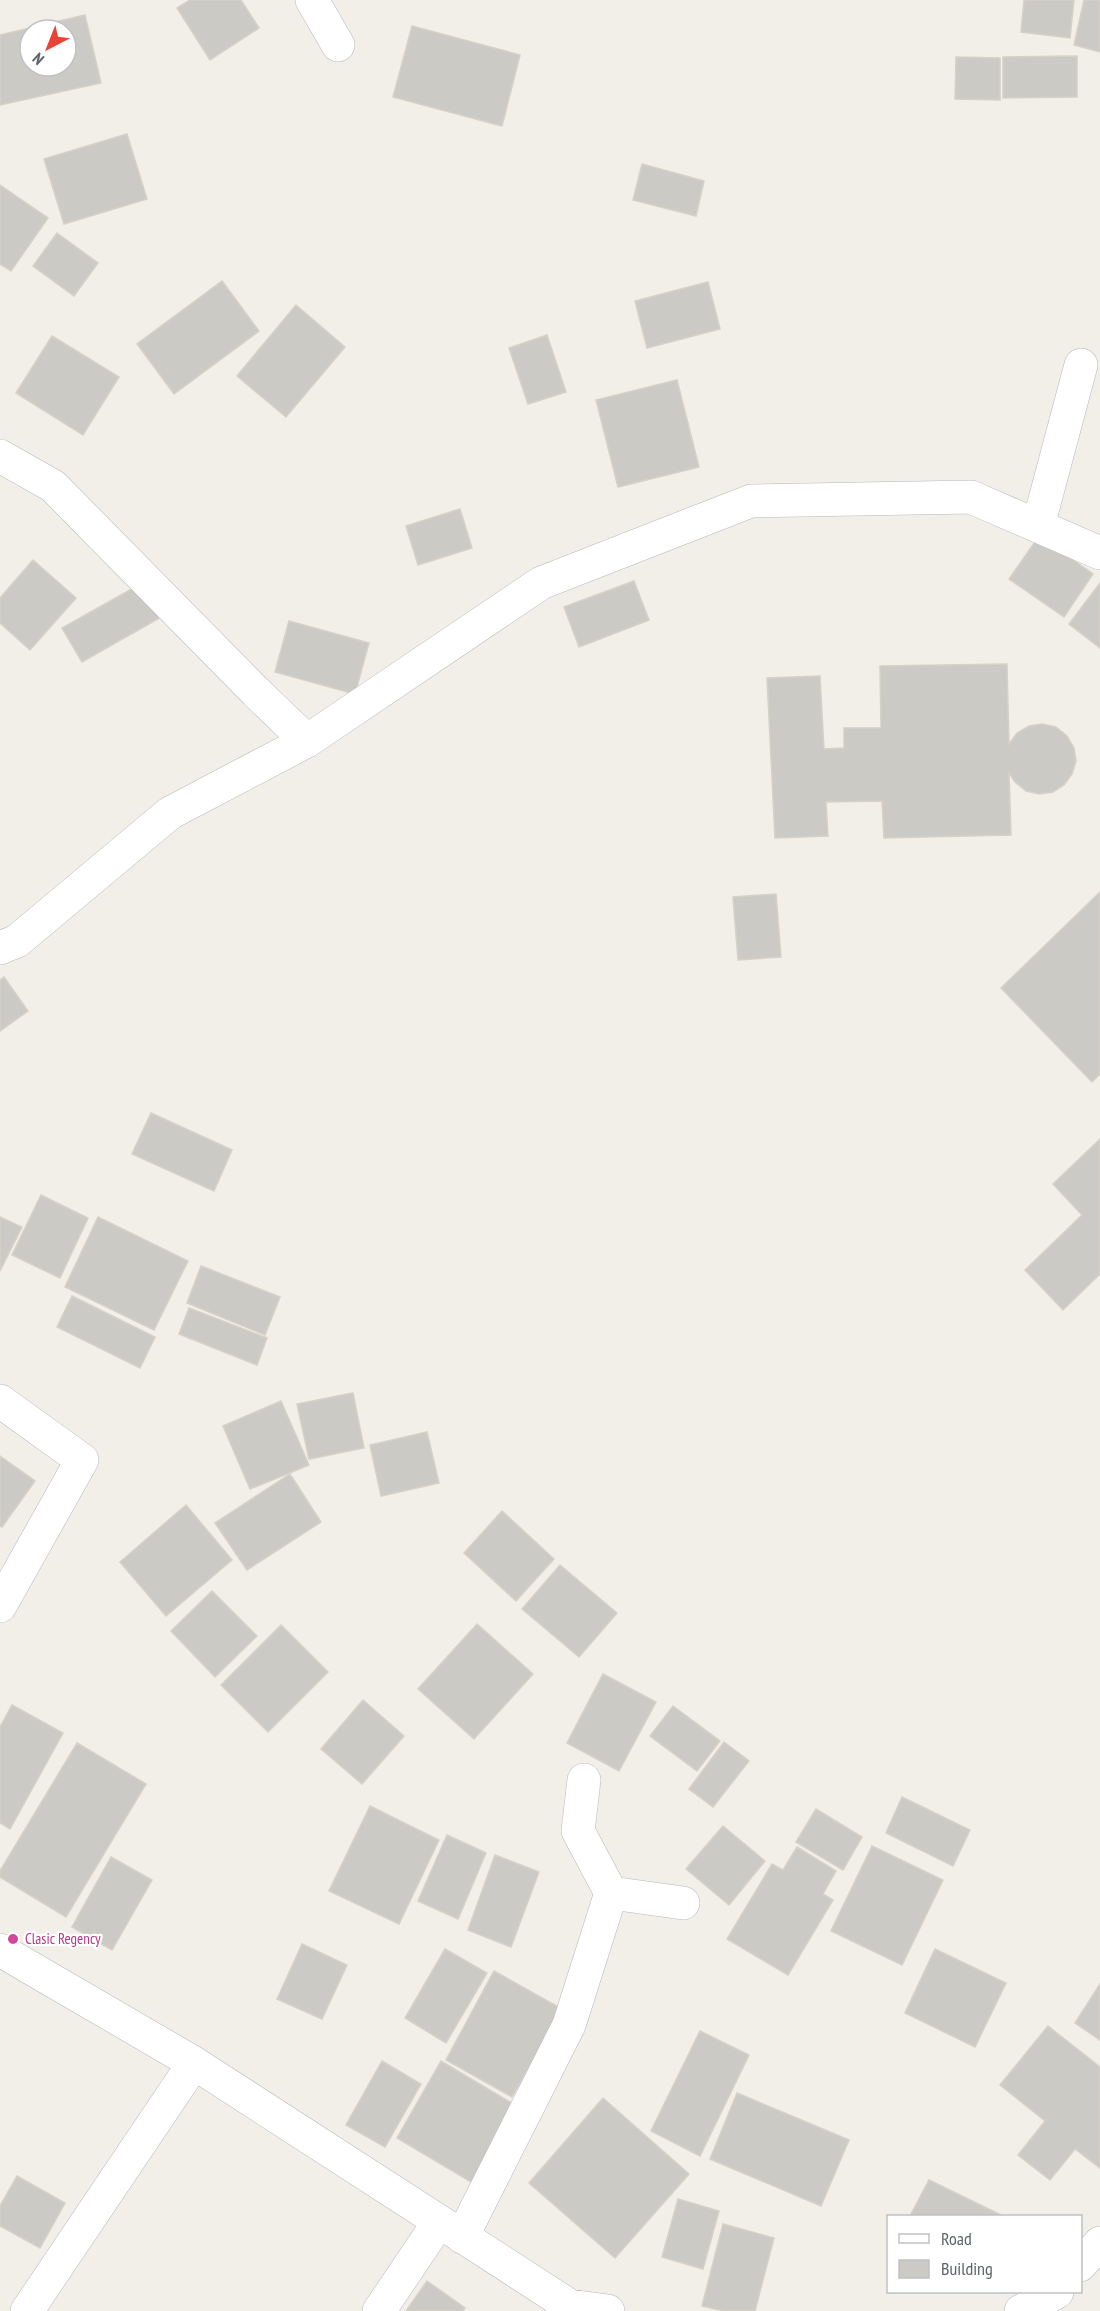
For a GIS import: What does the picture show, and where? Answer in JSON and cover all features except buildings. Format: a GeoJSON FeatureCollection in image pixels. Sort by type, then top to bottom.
{"type":"FeatureCollection","features":[{"type":"Feature","properties":{"kind":"street"},"geometry":{"type":"LineString","coordinates":[[312,0],[338,45]]}},
{"type":"Feature","properties":{"kind":"street"},"geometry":{"type":"LineString","coordinates":[[1038,526],[1081,365]]}},
{"type":"Feature","properties":{"kind":"street"},"geometry":{"type":"LineString","coordinates":[[0,456],[53,486],[307,741]]}},
{"type":"Feature","properties":{"kind":"street"},"geometry":{"type":"LineString","coordinates":[[0,948],[17,941],[170,813],[307,741],[541,583],[751,501],[971,497],[1100,553]]}},
{"type":"Feature","properties":{"kind":"street"},"geometry":{"type":"LineString","coordinates":[[0,1401],[82,1460],[0,1606]]}},
{"type":"Feature","properties":{"kind":"street"},"geometry":{"type":"LineString","coordinates":[[379,2311],[451,2229],[569,2025],[611,1893],[578,1831],[584,1780]]}},
{"type":"Feature","properties":{"kind":"street"},"geometry":{"type":"LineString","coordinates":[[611,1893],[683,1903]]}},
{"type":"Feature","properties":{"kind":"street"},"geometry":{"type":"LineString","coordinates":[[0,1950],[194,2063],[451,2229],[568,2308],[608,2311]]}},
{"type":"Feature","properties":{"kind":"street"},"geometry":{"type":"LineString","coordinates":[[27,2311],[194,2063]]}},
{"type":"Feature","properties":{"kind":"street"},"geometry":{"type":"LineString","coordinates":[[1082,2263],[1100,2244]]}},
{"type":"Feature","properties":{"kind":"street"},"geometry":{"type":"LineString","coordinates":[[1021,2311],[1055,2293]]}},
{"type":"Feature","properties":{"kind":"place","name":"Clasic Regency"},"geometry":{"type":"Point","coordinates":[13,1939]}}]}
